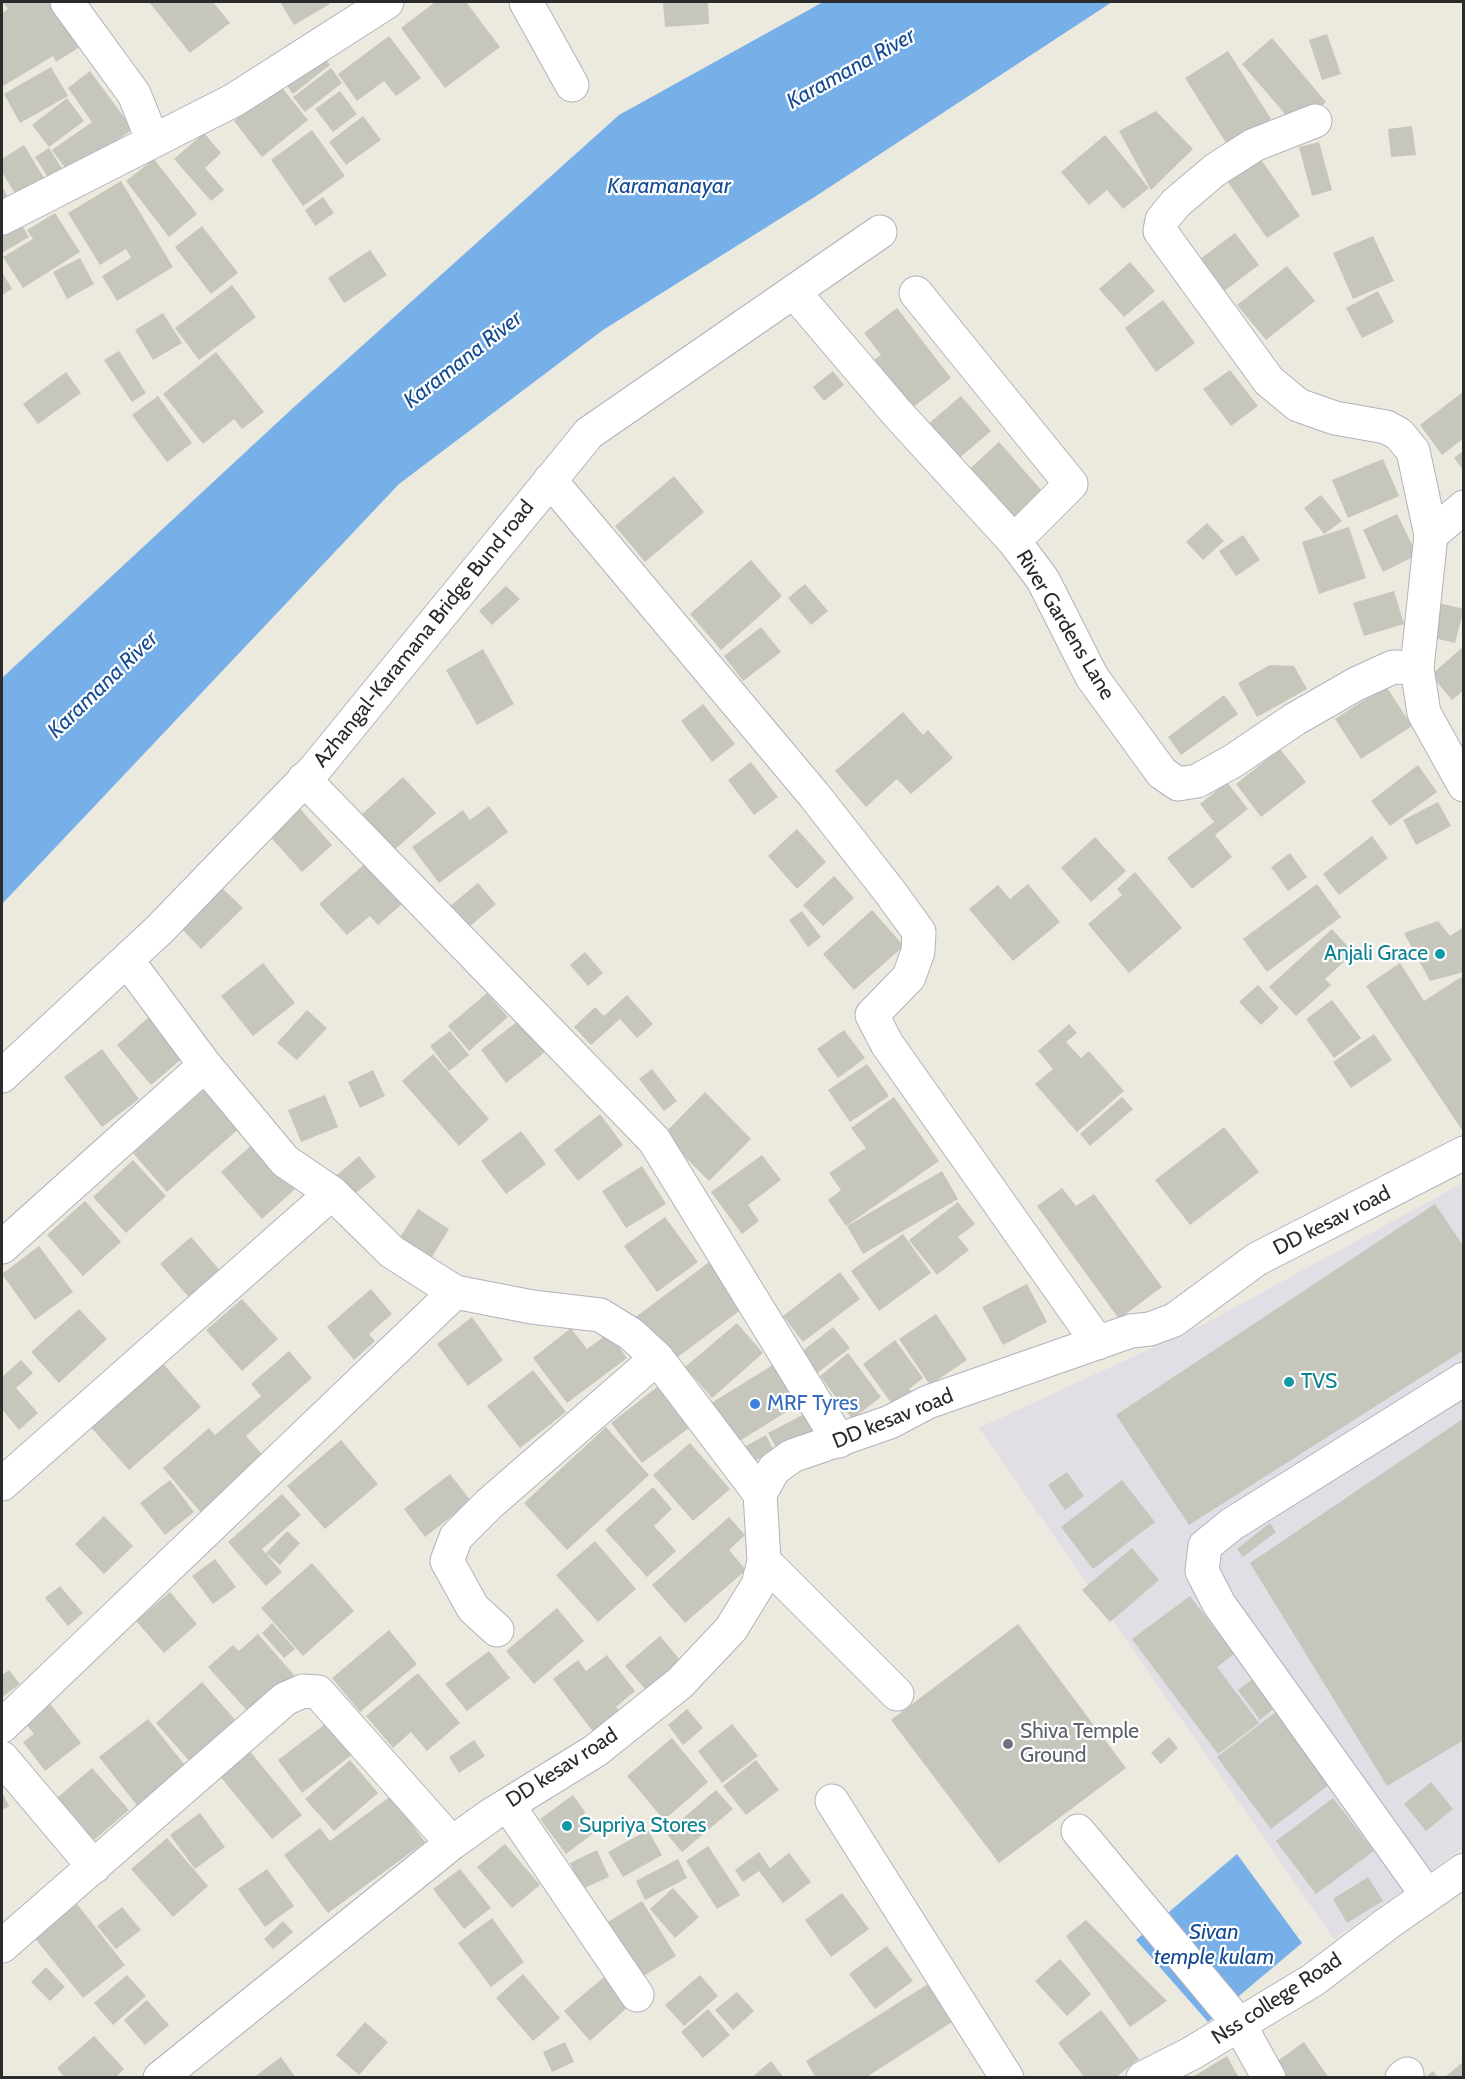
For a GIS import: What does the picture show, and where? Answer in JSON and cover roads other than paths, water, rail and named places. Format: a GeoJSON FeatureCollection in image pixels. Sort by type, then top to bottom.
{"type":"FeatureCollection","features":[{"type":"Feature","properties":{"kind":"street"},"geometry":{"type":"LineString","coordinates":[[67,2],[135,94],[153,141]]}},
{"type":"Feature","properties":{"kind":"street"},"geometry":{"type":"LineString","coordinates":[[2,218],[234,100],[348,12],[387,2]]}},
{"type":"Feature","properties":{"kind":"street"},"geometry":{"type":"LineString","coordinates":[[526,2],[572,85]]}},
{"type":"Feature","properties":{"kind":"street"},"geometry":{"type":"LineString","coordinates":[[1315,121],[1254,145],[1215,170],[1176,203],[1162,220],[1160,231],[1269,381],[1298,405],[1335,418],[1386,427],[1399,434],[1413,451],[1431,535],[1417,668],[1424,713],[1464,785]]}},
{"type":"Feature","properties":{"kind":"street","name":"Azhangal-Karamana Bridge Bund road"},"geometry":{"type":"LineString","coordinates":[[2,1076],[159,930],[304,779],[589,433],[880,232]]}},
{"type":"Feature","properties":{"kind":"street","name":"River Gardens Lane"},"geometry":{"type":"LineString","coordinates":[[794,292],[897,413],[1014,541],[1042,580],[1092,677],[1162,773],[1178,784],[1197,781],[1233,761],[1295,719],[1356,684],[1393,667],[1417,668]]}},
{"type":"Feature","properties":{"kind":"street"},"geometry":{"type":"LineString","coordinates":[[916,293],[1071,484],[1014,541]]}},
{"type":"Feature","properties":{"kind":"street"},"geometry":{"type":"LineString","coordinates":[[550,480],[814,795],[919,932],[918,951],[909,977],[872,1016],[887,1044],[1098,1343]]}},
{"type":"Feature","properties":{"kind":"street"},"geometry":{"type":"LineString","coordinates":[[1431,535],[1464,507]]}},
{"type":"Feature","properties":{"kind":"street"},"geometry":{"type":"LineString","coordinates":[[304,779],[654,1140],[839,1441]]}},
{"type":"Feature","properties":{"kind":"street"},"geometry":{"type":"LineString","coordinates":[[127,960],[205,1065],[285,1161],[332,1193],[392,1252],[455,1292],[532,1307],[600,1315],[632,1334],[657,1358],[760,1494]]}},
{"type":"Feature","properties":{"kind":"street"},"geometry":{"type":"LineString","coordinates":[[2,1247],[205,1065]]}},
{"type":"Feature","properties":{"kind":"street","name":"DD kesav road"},"geometry":{"type":"LineString","coordinates":[[160,2078],[452,1843],[595,1750],[680,1683],[731,1629],[758,1585],[764,1562],[760,1494],[774,1469],[792,1456],[890,1422],[928,1402],[1098,1343],[1174,1320],[1257,1259],[1464,1153]]}},
{"type":"Feature","properties":{"kind":"street"},"geometry":{"type":"LineString","coordinates":[[2,1484],[332,1193]]}},
{"type":"Feature","properties":{"kind":"street"},"geometry":{"type":"LineString","coordinates":[[2,1726],[455,1292]]}},
{"type":"Feature","properties":{"kind":"street"},"geometry":{"type":"LineString","coordinates":[[497,1630],[473,1608],[447,1561],[456,1536],[489,1504],[657,1358]]}},
{"type":"Feature","properties":{"kind":"street"},"geometry":{"type":"LineString","coordinates":[[1427,1895],[1219,1604],[1202,1571],[1205,1546],[1232,1524],[1464,1379]]}},
{"type":"Feature","properties":{"kind":"street"},"geometry":{"type":"LineString","coordinates":[[764,1562],[897,1694]]}},
{"type":"Feature","properties":{"kind":"street"},"geometry":{"type":"LineString","coordinates":[[2,1946],[285,1699],[303,1690],[318,1692],[452,1843]]}},
{"type":"Feature","properties":{"kind":"street"},"geometry":{"type":"LineString","coordinates":[[2,1758],[94,1867]]}},
{"type":"Feature","properties":{"kind":"street"},"geometry":{"type":"LineString","coordinates":[[832,1801],[1007,2078]]}},
{"type":"Feature","properties":{"kind":"street"},"geometry":{"type":"LineString","coordinates":[[508,1805],[637,1995]]}},
{"type":"Feature","properties":{"kind":"street"},"geometry":{"type":"LineString","coordinates":[[1078,1831],[1239,2024],[1269,2078]]}},
{"type":"Feature","properties":{"kind":"street","name":"Nss college Road"},"geometry":{"type":"LineString","coordinates":[[1143,2078],[1313,1980],[1464,1870]]}},
{"type":"Feature","properties":{"kind":"water","name":"Karamanayar"},"geometry":{"type":"Polygon","coordinates":[[[823,2],[1112,2],[816,196],[603,330],[399,484],[2,904],[2,678],[294,407],[619,115],[823,2]]]}},
{"type":"Feature","properties":{"kind":"water","name":"Sivan temple kulam"},"geometry":{"type":"Polygon","coordinates":[[[1237,1854],[1302,1943],[1208,2022],[1136,1940],[1237,1854]]]}},
{"type":"Feature","properties":{"kind":"place","name":"Anjali Grace"},"geometry":{"type":"Point","coordinates":[1440,954]}},
{"type":"Feature","properties":{"kind":"place","name":"TVS"},"geometry":{"type":"Point","coordinates":[1289,1382]}},
{"type":"Feature","properties":{"kind":"place","name":"MRF Tyres"},"geometry":{"type":"Point","coordinates":[755,1404]}},
{"type":"Feature","properties":{"kind":"place","name":"Shiva Temple Ground"},"geometry":{"type":"Point","coordinates":[1008,1744]}},
{"type":"Feature","properties":{"kind":"place","name":"Supriya Stores"},"geometry":{"type":"Point","coordinates":[567,1826]}},
{"type":"Feature","properties":{"kind":"water label","name":"Karamana River"},"geometry":{"type":"Point","coordinates":[851,69]}},
{"type":"Feature","properties":{"kind":"water label","name":"Karamana River"},"geometry":{"type":"Point","coordinates":[463,360]}},
{"type":"Feature","properties":{"kind":"water label","name":"Karamana River"},"geometry":{"type":"Point","coordinates":[103,685]}}]}
